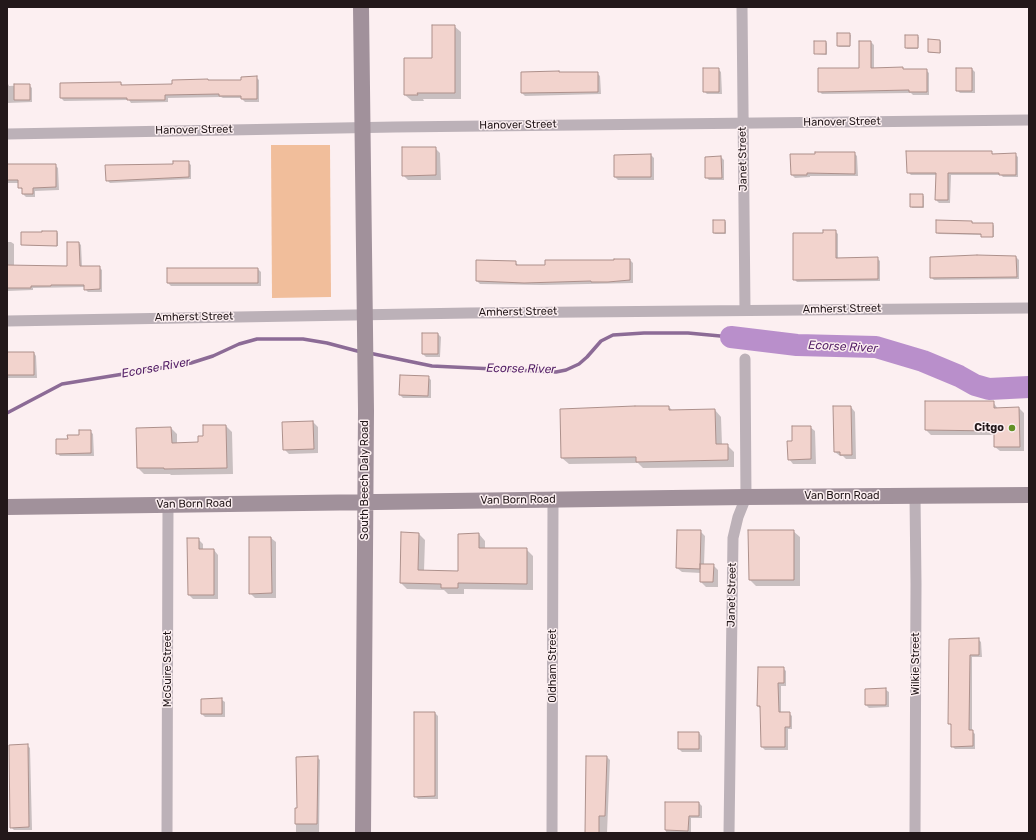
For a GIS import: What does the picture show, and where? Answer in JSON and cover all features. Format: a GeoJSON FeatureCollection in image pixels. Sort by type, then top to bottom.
{"type":"FeatureCollection","features":[{"type":"Feature","properties":{"kind":"main road","name":"South Beech Daly Road"},"geometry":{"type":"LineString","coordinates":[[361,7],[365,339],[364,833]]}},
{"type":"Feature","properties":{"kind":"main road","name":"Van Born Road"},"geometry":{"type":"LineString","coordinates":[[7,507],[746,496],[1029,494]]}},
{"type":"Feature","properties":{"kind":"street","name":"Janet Street"},"geometry":{"type":"LineString","coordinates":[[742,7],[744,310]]}},
{"type":"Feature","properties":{"kind":"street","name":"Hanover Street"},"geometry":{"type":"LineString","coordinates":[[7,134],[362,127],[1029,120]]}},
{"type":"Feature","properties":{"kind":"street","name":"Amherst Street"},"geometry":{"type":"LineString","coordinates":[[7,321],[744,310],[1029,308]]}},
{"type":"Feature","properties":{"kind":"street","name":"Janet Street"},"geometry":{"type":"LineString","coordinates":[[729,833],[733,538],[738,517],[746,496],[745,360]]}},
{"type":"Feature","properties":{"kind":"street","name":"Wilkie Street"},"geometry":{"type":"LineString","coordinates":[[914,833],[916,592],[915,496]]}},
{"type":"Feature","properties":{"kind":"street","name":"Oldham Street"},"geometry":{"type":"LineString","coordinates":[[552,833],[553,500]]}},
{"type":"Feature","properties":{"kind":"street","name":"McGuire Street"},"geometry":{"type":"LineString","coordinates":[[167,833],[168,505]]}},
{"type":"Feature","properties":{"kind":"shaded area"},"geometry":{"type":"Polygon","coordinates":[[[271,145],[330,145],[331,297],[272,298],[271,145]]]}},
{"type":"Feature","properties":{"kind":"building"},"geometry":{"type":"Polygon","coordinates":[[[432,25],[455,25],[455,93],[417,93],[418,95],[404,95],[404,58],[432,58],[432,25]]]}},
{"type":"Feature","properties":{"kind":"building"},"geometry":{"type":"Polygon","coordinates":[[[837,33],[850,33],[850,46],[837,46],[837,33]]]}},
{"type":"Feature","properties":{"kind":"building"},"geometry":{"type":"Polygon","coordinates":[[[905,35],[918,35],[918,48],[905,48],[905,35]]]}},
{"type":"Feature","properties":{"kind":"building"},"geometry":{"type":"Polygon","coordinates":[[[928,39],[940,40],[940,53],[928,52],[928,39]]]}},
{"type":"Feature","properties":{"kind":"building"},"geometry":{"type":"Polygon","coordinates":[[[814,41],[826,41],[826,54],[814,54],[814,41]]]}},
{"type":"Feature","properties":{"kind":"building"},"geometry":{"type":"Polygon","coordinates":[[[859,41],[871,41],[871,68],[903,67],[903,69],[927,69],[927,92],[909,92],[909,90],[818,92],[818,68],[859,68],[859,41]]]}},
{"type":"Feature","properties":{"kind":"building"},"geometry":{"type":"Polygon","coordinates":[[[703,68],[719,68],[719,92],[703,92],[703,68]]]}},
{"type":"Feature","properties":{"kind":"building"},"geometry":{"type":"Polygon","coordinates":[[[956,68],[972,68],[972,91],[956,91],[956,68]]]}},
{"type":"Feature","properties":{"kind":"building"},"geometry":{"type":"Polygon","coordinates":[[[521,72],[598,72],[598,92],[521,93],[521,72]]]}},
{"type":"Feature","properties":{"kind":"building"},"geometry":{"type":"Polygon","coordinates":[[[257,76],[257,99],[241,99],[241,96],[219,96],[219,94],[165,95],[165,100],[127,100],[127,98],[60,98],[60,83],[121,82],[121,85],[172,84],[172,80],[241,80],[241,77],[257,76]]]}},
{"type":"Feature","properties":{"kind":"building"},"geometry":{"type":"Polygon","coordinates":[[[14,84],[30,84],[30,100],[14,100],[14,84]]]}},
{"type":"Feature","properties":{"kind":"building"},"geometry":{"type":"Polygon","coordinates":[[[402,147],[436,147],[436,175],[402,176],[402,147]]]}},
{"type":"Feature","properties":{"kind":"building"},"geometry":{"type":"Polygon","coordinates":[[[906,151],[992,151],[992,154],[1016,153],[1016,175],[999,175],[999,173],[948,173],[948,200],[935,200],[936,173],[907,173],[906,151]]]}},
{"type":"Feature","properties":{"kind":"building"},"geometry":{"type":"Polygon","coordinates":[[[815,152],[855,152],[855,174],[807,173],[807,175],[791,175],[790,154],[815,154],[815,152]]]}},
{"type":"Feature","properties":{"kind":"building"},"geometry":{"type":"Polygon","coordinates":[[[651,154],[651,177],[614,177],[614,155],[651,154]]]}},
{"type":"Feature","properties":{"kind":"building"},"geometry":{"type":"Polygon","coordinates":[[[721,156],[722,178],[705,178],[705,157],[721,156]]]}},
{"type":"Feature","properties":{"kind":"building"},"geometry":{"type":"Polygon","coordinates":[[[173,161],[189,161],[189,177],[106,181],[105,165],[173,164],[173,161]]]}},
{"type":"Feature","properties":{"kind":"building"},"geometry":{"type":"Polygon","coordinates":[[[7,164],[56,164],[56,187],[33,188],[33,194],[22,194],[22,188],[18,188],[18,180],[7,180],[7,164]]]}},
{"type":"Feature","properties":{"kind":"building"},"geometry":{"type":"Polygon","coordinates":[[[910,194],[923,194],[923,207],[910,207],[910,194]]]}},
{"type":"Feature","properties":{"kind":"building"},"geometry":{"type":"Polygon","coordinates":[[[713,220],[725,220],[725,233],[713,233],[713,220]]]}},
{"type":"Feature","properties":{"kind":"building"},"geometry":{"type":"Polygon","coordinates":[[[936,220],[993,223],[993,237],[981,237],[981,234],[936,233],[936,220]]]}},
{"type":"Feature","properties":{"kind":"building"},"geometry":{"type":"Polygon","coordinates":[[[823,230],[836,230],[836,258],[878,257],[878,279],[793,280],[793,233],[823,233],[823,230]]]}},
{"type":"Feature","properties":{"kind":"building"},"geometry":{"type":"Polygon","coordinates":[[[57,231],[57,246],[21,245],[21,232],[57,231]]]}},
{"type":"Feature","properties":{"kind":"building"},"geometry":{"type":"Polygon","coordinates":[[[67,242],[79,242],[80,266],[100,266],[100,289],[84,290],[84,285],[51,285],[31,286],[31,288],[7,288],[7,265],[67,266],[67,242]]]}},
{"type":"Feature","properties":{"kind":"building"},"geometry":{"type":"Polygon","coordinates":[[[977,255],[1016,256],[1017,277],[930,278],[930,257],[977,255]]]}},
{"type":"Feature","properties":{"kind":"building"},"geometry":{"type":"Polygon","coordinates":[[[630,259],[630,280],[608,282],[591,281],[524,283],[476,281],[476,260],[516,261],[516,265],[545,265],[545,260],[630,259]]]}},
{"type":"Feature","properties":{"kind":"building"},"geometry":{"type":"Polygon","coordinates":[[[167,268],[258,268],[258,283],[167,283],[167,268]]]}},
{"type":"Feature","properties":{"kind":"building"},"geometry":{"type":"Polygon","coordinates":[[[422,333],[438,333],[438,354],[422,354],[422,333]]]}},
{"type":"Feature","properties":{"kind":"building"},"geometry":{"type":"Polygon","coordinates":[[[7,352],[34,352],[34,375],[7,375],[7,352]]]}},
{"type":"Feature","properties":{"kind":"building"},"geometry":{"type":"Polygon","coordinates":[[[400,375],[429,376],[428,396],[399,395],[400,375]]]}},
{"type":"Feature","properties":{"kind":"building"},"geometry":{"type":"Polygon","coordinates":[[[925,401],[994,401],[994,408],[1019,407],[1020,447],[994,447],[994,431],[925,430],[925,401]]]}},
{"type":"Feature","properties":{"kind":"building"},"geometry":{"type":"Polygon","coordinates":[[[669,406],[669,410],[715,409],[716,444],[728,444],[728,460],[636,462],[636,457],[561,458],[560,409],[669,406]]]}},
{"type":"Feature","properties":{"kind":"building"},"geometry":{"type":"Polygon","coordinates":[[[833,406],[851,406],[852,455],[840,455],[840,452],[834,452],[833,406]]]}},
{"type":"Feature","properties":{"kind":"building"},"geometry":{"type":"Polygon","coordinates":[[[313,421],[314,449],[283,450],[282,422],[313,421]]]}},
{"type":"Feature","properties":{"kind":"building"},"geometry":{"type":"Polygon","coordinates":[[[203,425],[226,425],[227,468],[137,468],[136,428],[171,427],[172,443],[198,442],[198,436],[203,436],[203,425]]]}},
{"type":"Feature","properties":{"kind":"building"},"geometry":{"type":"Polygon","coordinates":[[[792,426],[811,426],[811,459],[788,460],[787,441],[792,441],[792,426]]]}},
{"type":"Feature","properties":{"kind":"building"},"geometry":{"type":"Polygon","coordinates":[[[79,430],[91,430],[91,453],[56,454],[56,439],[68,439],[67,435],[79,435],[79,430]]]}},
{"type":"Feature","properties":{"kind":"building"},"geometry":{"type":"Polygon","coordinates":[[[677,530],[701,530],[700,569],[676,568],[677,530]]]}},
{"type":"Feature","properties":{"kind":"building"},"geometry":{"type":"Polygon","coordinates":[[[748,530],[794,530],[794,580],[749,580],[748,530]]]}},
{"type":"Feature","properties":{"kind":"building"},"geometry":{"type":"Polygon","coordinates":[[[401,532],[419,533],[418,570],[458,571],[458,534],[479,533],[479,548],[527,548],[527,584],[458,583],[458,588],[441,588],[441,584],[400,583],[401,532]]]}},
{"type":"Feature","properties":{"kind":"building"},"geometry":{"type":"Polygon","coordinates":[[[249,537],[271,537],[272,593],[249,594],[249,537]]]}},
{"type":"Feature","properties":{"kind":"building"},"geometry":{"type":"Polygon","coordinates":[[[187,538],[199,538],[199,549],[214,549],[214,595],[188,595],[187,538]]]}},
{"type":"Feature","properties":{"kind":"building"},"geometry":{"type":"Polygon","coordinates":[[[700,564],[714,564],[713,582],[700,582],[700,564]]]}},
{"type":"Feature","properties":{"kind":"building"},"geometry":{"type":"Polygon","coordinates":[[[979,638],[979,655],[970,655],[969,730],[973,730],[973,746],[951,747],[951,724],[948,724],[949,639],[979,638]]]}},
{"type":"Feature","properties":{"kind":"building"},"geometry":{"type":"Polygon","coordinates":[[[758,667],[784,667],[784,683],[778,683],[779,712],[790,712],[790,727],[785,727],[785,747],[761,747],[760,706],[757,706],[758,667]]]}},
{"type":"Feature","properties":{"kind":"building"},"geometry":{"type":"Polygon","coordinates":[[[886,688],[886,705],[865,705],[865,689],[886,688]]]}},
{"type":"Feature","properties":{"kind":"building"},"geometry":{"type":"Polygon","coordinates":[[[222,698],[222,714],[201,714],[201,699],[222,698]]]}},
{"type":"Feature","properties":{"kind":"building"},"geometry":{"type":"Polygon","coordinates":[[[414,712],[435,712],[435,796],[414,797],[414,712]]]}},
{"type":"Feature","properties":{"kind":"building"},"geometry":{"type":"Polygon","coordinates":[[[678,732],[699,732],[699,749],[678,749],[678,732]]]}},
{"type":"Feature","properties":{"kind":"building"},"geometry":{"type":"Polygon","coordinates":[[[28,744],[29,827],[10,828],[9,745],[28,744]]]}},
{"type":"Feature","properties":{"kind":"building"},"geometry":{"type":"Polygon","coordinates":[[[318,756],[317,824],[295,824],[295,808],[297,808],[296,757],[318,756]]]}},
{"type":"Feature","properties":{"kind":"building"},"geometry":{"type":"Polygon","coordinates":[[[586,756],[607,756],[605,816],[599,816],[599,833],[585,833],[586,756]]]}},
{"type":"Feature","properties":{"kind":"building"},"geometry":{"type":"Polygon","coordinates":[[[665,802],[699,802],[699,816],[689,816],[688,831],[665,830],[665,802]]]}},
{"type":"Feature","properties":{"kind":"waterway","name":"Ecorse River"},"geometry":{"type":"LineString","coordinates":[[369,353],[432,366],[556,372],[566,370],[579,364],[601,341],[613,335],[688,333],[731,337]]}},
{"type":"Feature","properties":{"kind":"waterway","name":"Ecorse River"},"geometry":{"type":"LineString","coordinates":[[731,337],[797,345],[876,347],[923,361],[959,376],[975,385],[989,389],[1029,387]]}},
{"type":"Feature","properties":{"kind":"waterway","name":"Ecorse River"},"geometry":{"type":"LineString","coordinates":[[7,413],[62,384],[191,363],[213,356],[239,344],[257,339],[303,339],[327,343],[361,352]]}},
{"type":"Feature","properties":{"kind":"place","name":"Citgo"},"geometry":{"type":"Point","coordinates":[1012,428]}}]}
